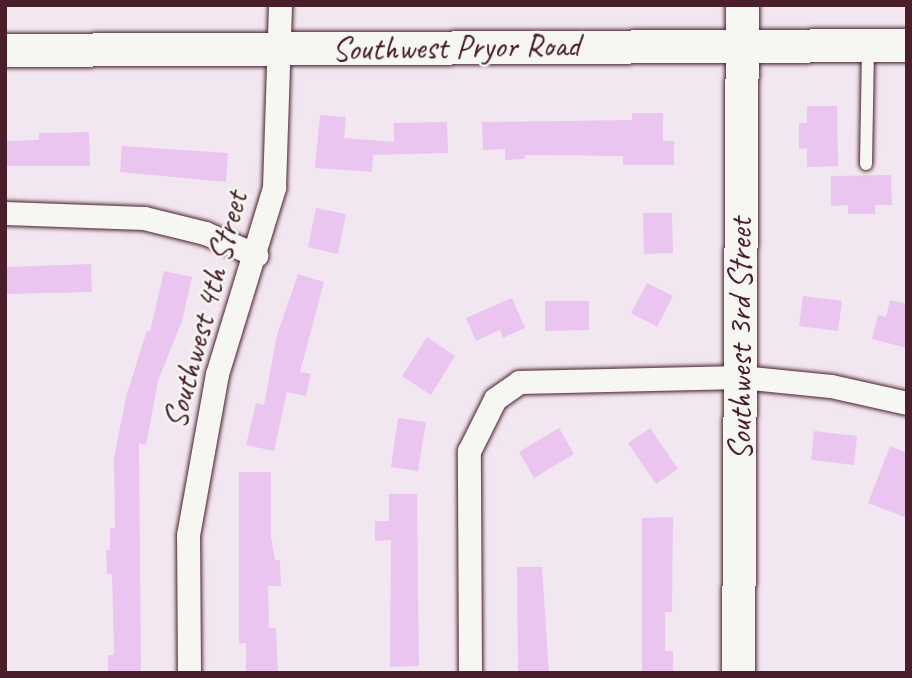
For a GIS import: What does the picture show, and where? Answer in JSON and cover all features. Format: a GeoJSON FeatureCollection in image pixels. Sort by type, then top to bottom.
{"type":"FeatureCollection","features":[{"type":"Feature","properties":{"kind":"main road","name":"Southwest 3rd Street"},"geometry":{"type":"LineString","coordinates":[[738,673],[742,5]]}},
{"type":"Feature","properties":{"kind":"main road","name":"Southwest Pryor Road"},"geometry":{"type":"LineString","coordinates":[[5,50],[907,46]]}},
{"type":"Feature","properties":{"kind":"street","name":"Southwest 4th Street"},"geometry":{"type":"LineString","coordinates":[[189,673],[188,535],[217,374],[256,255],[274,187],[281,50],[280,5]]}},
{"type":"Feature","properties":{"kind":"street"},"geometry":{"type":"LineString","coordinates":[[5,213],[144,218],[205,233],[256,255]]}},
{"type":"Feature","properties":{"kind":"street"},"geometry":{"type":"LineString","coordinates":[[470,673],[470,451],[495,399],[519,382],[741,377],[842,388],[907,403]]}},
{"type":"Feature","properties":{"kind":"lane"},"geometry":{"type":"LineString","coordinates":[[866,164],[868,45]]}},
{"type":"Feature","properties":{"kind":"building"},"geometry":{"type":"Polygon","coordinates":[[[807,106],[837,106],[838,166],[807,167],[807,148],[799,149],[799,123],[807,123],[807,106]]]}},
{"type":"Feature","properties":{"kind":"building"},"geometry":{"type":"Polygon","coordinates":[[[632,113],[663,113],[663,141],[674,141],[674,165],[623,165],[623,156],[525,155],[525,159],[505,160],[505,149],[483,150],[482,122],[632,120],[632,113]]]}},
{"type":"Feature","properties":{"kind":"building"},"geometry":{"type":"Polygon","coordinates":[[[320,115],[346,117],[344,138],[394,142],[394,123],[447,122],[448,153],[373,155],[372,172],[315,168],[320,115]]]}},
{"type":"Feature","properties":{"kind":"building"},"geometry":{"type":"Polygon","coordinates":[[[89,132],[90,166],[5,166],[5,141],[39,140],[39,133],[89,132]]]}},
{"type":"Feature","properties":{"kind":"building"},"geometry":{"type":"Polygon","coordinates":[[[122,146],[228,153],[226,182],[120,172],[122,146]]]}},
{"type":"Feature","properties":{"kind":"building"},"geometry":{"type":"Polygon","coordinates":[[[891,175],[892,205],[875,205],[875,214],[848,214],[848,205],[831,206],[831,176],[891,175]]]}},
{"type":"Feature","properties":{"kind":"building"},"geometry":{"type":"Polygon","coordinates":[[[316,208],[346,214],[338,254],[308,247],[316,208]]]}},
{"type":"Feature","properties":{"kind":"building"},"geometry":{"type":"Polygon","coordinates":[[[643,213],[672,213],[673,253],[644,254],[643,213]]]}},
{"type":"Feature","properties":{"kind":"building"},"geometry":{"type":"Polygon","coordinates":[[[91,264],[92,292],[5,294],[5,267],[91,264]]]}},
{"type":"Feature","properties":{"kind":"building"},"geometry":{"type":"Polygon","coordinates":[[[164,271],[192,277],[182,321],[158,381],[146,445],[139,443],[141,673],[108,673],[108,655],[114,655],[112,574],[107,574],[106,550],[110,550],[110,528],[115,528],[114,458],[126,397],[147,330],[150,332],[164,271]]]}},
{"type":"Feature","properties":{"kind":"building"},"geometry":{"type":"Polygon","coordinates":[[[298,274],[324,282],[300,372],[311,374],[306,396],[287,392],[274,451],[246,445],[256,403],[264,405],[277,335],[298,274]]]}},
{"type":"Feature","properties":{"kind":"building"},"geometry":{"type":"Polygon","coordinates":[[[647,283],[673,296],[657,327],[631,313],[647,283]]]}},
{"type":"Feature","properties":{"kind":"building"},"geometry":{"type":"Polygon","coordinates":[[[803,296],[842,301],[838,331],[799,326],[803,296]]]}},
{"type":"Feature","properties":{"kind":"building"},"geometry":{"type":"Polygon","coordinates":[[[512,298],[525,328],[503,338],[500,330],[476,341],[466,318],[512,298]]]}},
{"type":"Feature","properties":{"kind":"building"},"geometry":{"type":"Polygon","coordinates":[[[890,300],[907,304],[907,348],[872,339],[878,315],[886,317],[890,300]]]}},
{"type":"Feature","properties":{"kind":"building"},"geometry":{"type":"Polygon","coordinates":[[[545,301],[589,301],[589,330],[545,331],[545,301]]]}},
{"type":"Feature","properties":{"kind":"building"},"geometry":{"type":"Polygon","coordinates":[[[427,337],[455,356],[431,395],[402,376],[427,337]]]}},
{"type":"Feature","properties":{"kind":"building"},"geometry":{"type":"Polygon","coordinates":[[[398,418],[426,422],[418,471],[391,467],[398,418]]]}},
{"type":"Feature","properties":{"kind":"building"},"geometry":{"type":"Polygon","coordinates":[[[559,428],[574,454],[534,478],[519,452],[559,428]]]}},
{"type":"Feature","properties":{"kind":"building"},"geometry":{"type":"Polygon","coordinates":[[[650,428],[678,469],[656,484],[628,443],[650,428]]]}},
{"type":"Feature","properties":{"kind":"building"},"geometry":{"type":"Polygon","coordinates":[[[814,431],[857,436],[854,465],[811,460],[814,431]]]}},
{"type":"Feature","properties":{"kind":"building"},"geometry":{"type":"Polygon","coordinates":[[[890,446],[907,453],[907,518],[868,503],[890,446]]]}},
{"type":"Feature","properties":{"kind":"building"},"geometry":{"type":"Polygon","coordinates":[[[239,472],[271,472],[271,537],[275,560],[280,560],[281,586],[268,586],[269,628],[276,628],[278,673],[246,673],[246,643],[239,644],[239,472]]]}},
{"type":"Feature","properties":{"kind":"building"},"geometry":{"type":"Polygon","coordinates":[[[389,494],[417,494],[419,666],[390,667],[391,540],[375,541],[375,521],[389,521],[389,494]]]}},
{"type":"Feature","properties":{"kind":"building"},"geometry":{"type":"Polygon","coordinates":[[[673,517],[672,612],[665,612],[665,651],[673,651],[673,673],[642,673],[642,518],[673,517]]]}},
{"type":"Feature","properties":{"kind":"building"},"geometry":{"type":"Polygon","coordinates":[[[517,567],[542,567],[549,673],[518,673],[517,567]]]}}]}
